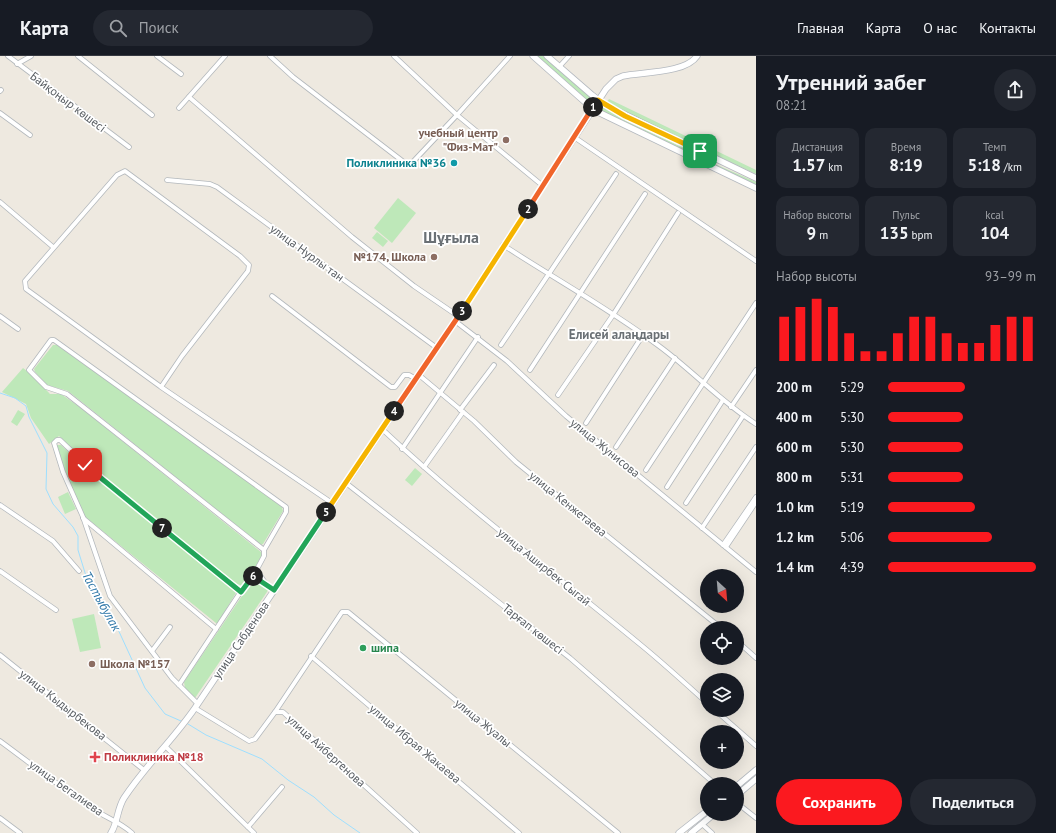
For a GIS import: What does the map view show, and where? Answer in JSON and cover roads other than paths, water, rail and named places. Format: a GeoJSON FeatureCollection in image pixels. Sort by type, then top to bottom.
{"type":"FeatureCollection","features":[{"type":"Feature","properties":{"kind":"street","name":"Байқоңыр көшесі"},"geometry":{"type":"LineString","coordinates":[[8,56],[129,147]]}},
{"type":"Feature","properties":{"kind":"street"},"geometry":{"type":"LineString","coordinates":[[17,64],[31,56]]}},
{"type":"Feature","properties":{"kind":"street"},"geometry":{"type":"LineString","coordinates":[[78,56],[152,116]]}},
{"type":"Feature","properties":{"kind":"street"},"geometry":{"type":"LineString","coordinates":[[157,56],[181,74]]}},
{"type":"Feature","properties":{"kind":"street"},"geometry":{"type":"LineString","coordinates":[[179,108],[225,56]]}},
{"type":"Feature","properties":{"kind":"street"},"geometry":{"type":"LineString","coordinates":[[270,56],[293,77],[405,163],[413,164],[510,56]]}},
{"type":"Feature","properties":{"kind":"street"},"geometry":{"type":"LineString","coordinates":[[394,56],[457,115],[543,186]]}},
{"type":"Feature","properties":{"kind":"street"},"geometry":{"type":"LineString","coordinates":[[533,56],[592,108],[619,123],[756,188]]}},
{"type":"Feature","properties":{"kind":"street"},"geometry":{"type":"LineString","coordinates":[[547,56],[598,100],[625,116],[756,178]]}},
{"type":"Feature","properties":{"kind":"street"},"geometry":{"type":"LineString","coordinates":[[559,66],[569,56]]}},
{"type":"Feature","properties":{"kind":"street","name":"улица Сабденова"},"geometry":{"type":"LineString","coordinates":[[111,833],[117,821],[123,800],[144,770],[180,730],[457,319],[592,108],[610,84],[623,76],[670,70],[682,66],[698,56]]}},
{"type":"Feature","properties":{"kind":"street","name":"улица Жунисова"},"geometry":{"type":"LineString","coordinates":[[189,97],[352,237],[457,319],[522,374],[566,416],[756,572]]}},
{"type":"Feature","properties":{"kind":"street"},"geometry":{"type":"LineString","coordinates":[[0,113],[30,135]]}},
{"type":"Feature","properties":{"kind":"street"},"geometry":{"type":"LineString","coordinates":[[574,137],[756,261]]}},
{"type":"Feature","properties":{"kind":"street"},"geometry":{"type":"LineString","coordinates":[[685,154],[688,146]]}},
{"type":"Feature","properties":{"kind":"street"},"geometry":{"type":"LineString","coordinates":[[160,387],[182,356],[248,271],[249,265],[247,261],[125,171],[117,175],[25,281],[26,289],[160,387],[332,503]]}},
{"type":"Feature","properties":{"kind":"street"},"geometry":{"type":"LineString","coordinates":[[501,345],[616,174]]}},
{"type":"Feature","properties":{"kind":"street","name":"улица Нурлы тан"},"geometry":{"type":"LineString","coordinates":[[167,180],[210,184],[217,187],[437,348]]}},
{"type":"Feature","properties":{"kind":"street"},"geometry":{"type":"LineString","coordinates":[[530,370],[645,194]]}},
{"type":"Feature","properties":{"kind":"street"},"geometry":{"type":"LineString","coordinates":[[0,202],[54,247]]}},
{"type":"Feature","properties":{"kind":"street"},"geometry":{"type":"LineString","coordinates":[[558,395],[613,315],[678,213]]}},
{"type":"Feature","properties":{"kind":"street"},"geometry":{"type":"LineString","coordinates":[[503,246],[581,292],[643,335],[675,358],[731,407],[756,424]]}},
{"type":"Feature","properties":{"kind":"street"},"geometry":{"type":"LineString","coordinates":[[272,296],[391,386],[395,387],[404,375],[417,377]]}},
{"type":"Feature","properties":{"kind":"street"},"geometry":{"type":"LineString","coordinates":[[646,470],[756,303]]}},
{"type":"Feature","properties":{"kind":"street"},"geometry":{"type":"LineString","coordinates":[[0,316],[18,329]]}},
{"type":"Feature","properties":{"kind":"street"},"geometry":{"type":"LineString","coordinates":[[586,423],[643,335]]}},
{"type":"Feature","properties":{"kind":"street"},"geometry":{"type":"LineString","coordinates":[[402,449],[478,337]]}},
{"type":"Feature","properties":{"kind":"street"},"geometry":{"type":"LineString","coordinates":[[179,686],[253,573],[256,571],[264,556],[264,550],[286,512],[286,507],[283,503],[54,340],[51,340],[29,370],[46,387],[67,394],[264,550]]}},
{"type":"Feature","properties":{"kind":"street"},"geometry":{"type":"LineString","coordinates":[[616,447],[675,358]]}},
{"type":"Feature","properties":{"kind":"street"},"geometry":{"type":"LineString","coordinates":[[424,467],[494,365]]}},
{"type":"Feature","properties":{"kind":"street"},"geometry":{"type":"LineString","coordinates":[[731,407],[756,370]]}},
{"type":"Feature","properties":{"kind":"street","name":"улица Кенжетаева"},"geometry":{"type":"LineString","coordinates":[[417,377],[440,393],[461,411],[516,462],[712,621]]}},
{"type":"Feature","properties":{"kind":"street"},"geometry":{"type":"LineString","coordinates":[[667,487],[723,400]]}},
{"type":"Feature","properties":{"kind":"street"},"geometry":{"type":"LineString","coordinates":[[686,503],[743,416]]}},
{"type":"Feature","properties":{"kind":"street","name":"улица Аширбек Сыгай"},"geometry":{"type":"LineString","coordinates":[[382,430],[402,449],[553,575],[641,645],[700,697]]}},
{"type":"Feature","properties":{"kind":"street"},"geometry":{"type":"LineString","coordinates":[[196,706],[110,596],[83,517],[54,443],[57,440],[60,440],[101,479],[241,592]]}},
{"type":"Feature","properties":{"kind":"street"},"geometry":{"type":"LineString","coordinates":[[702,528],[756,446]]}},
{"type":"Feature","properties":{"kind":"street","name":"Тарғап көшесі"},"geometry":{"type":"LineString","coordinates":[[346,483],[570,658],[707,777]]}},
{"type":"Feature","properties":{"kind":"street"},"geometry":{"type":"LineString","coordinates":[[724,546],[756,497]]}},
{"type":"Feature","properties":{"kind":"street"},"geometry":{"type":"LineString","coordinates":[[724,546],[756,502]]}},
{"type":"Feature","properties":{"kind":"street"},"geometry":{"type":"LineString","coordinates":[[0,505],[53,542],[79,570]]}},
{"type":"Feature","properties":{"kind":"street"},"geometry":{"type":"LineString","coordinates":[[83,517],[216,629]]}},
{"type":"Feature","properties":{"kind":"street"},"geometry":{"type":"LineString","coordinates":[[0,571],[56,610]]}},
{"type":"Feature","properties":{"kind":"street"},"geometry":{"type":"LineString","coordinates":[[256,571],[266,584]]}},
{"type":"Feature","properties":{"kind":"street"},"geometry":{"type":"LineString","coordinates":[[253,575],[274,590]]}},
{"type":"Feature","properties":{"kind":"street","name":"улица Жуалы"},"geometry":{"type":"LineString","coordinates":[[311,656],[342,612],[348,612],[618,833]]}},
{"type":"Feature","properties":{"kind":"street"},"geometry":{"type":"LineString","coordinates":[[152,651],[170,626]]}},
{"type":"Feature","properties":{"kind":"street"},"geometry":{"type":"LineString","coordinates":[[744,647],[756,658]]}},
{"type":"Feature","properties":{"kind":"street","name":"улица Кыдырбекова"},"geometry":{"type":"LineString","coordinates":[[0,655],[144,770]]}},
{"type":"Feature","properties":{"kind":"street"},"geometry":{"type":"LineString","coordinates":[[274,712],[311,656]]}},
{"type":"Feature","properties":{"kind":"street","name":"улица Ибрая Жакаева"},"geometry":{"type":"LineString","coordinates":[[311,656],[519,833]]}},
{"type":"Feature","properties":{"kind":"street","name":"улица Айбергенова"},"geometry":{"type":"LineString","coordinates":[[196,706],[252,741],[274,712],[283,712],[417,833]]}},
{"type":"Feature","properties":{"kind":"street"},"geometry":{"type":"LineString","coordinates":[[723,717],[756,746]]}},
{"type":"Feature","properties":{"kind":"street","name":"улица Бегалиева"},"geometry":{"type":"LineString","coordinates":[[0,741],[82,802],[117,821],[132,833]]}},
{"type":"Feature","properties":{"kind":"street"},"geometry":{"type":"LineString","coordinates":[[166,746],[254,833]]}},
{"type":"Feature","properties":{"kind":"street"},"geometry":{"type":"LineString","coordinates":[[744,780],[756,770]]}},
{"type":"Feature","properties":{"kind":"street"},"geometry":{"type":"LineString","coordinates":[[744,789],[756,779]]}},
{"type":"Feature","properties":{"kind":"street"},"geometry":{"type":"LineString","coordinates":[[248,827],[282,787]]}},
{"type":"Feature","properties":{"kind":"street"},"geometry":{"type":"LineString","coordinates":[[744,809],[756,818]]}},
{"type":"Feature","properties":{"kind":"street"},"geometry":{"type":"LineString","coordinates":[[679,833],[700,816]]}},
{"type":"Feature","properties":{"kind":"street"},"geometry":{"type":"LineString","coordinates":[[0,818],[20,833]]}},
{"type":"Feature","properties":{"kind":"street"},"geometry":{"type":"LineString","coordinates":[[691,833],[706,821]]}},
{"type":"Feature","properties":{"kind":"street"},"geometry":{"type":"LineString","coordinates":[[702,824],[712,833]]}},
{"type":"Feature","properties":{"kind":"waterway","name":"Тастыбулак"},"geometry":{"type":"LineString","coordinates":[[0,393],[15,398],[26,406],[29,417],[47,453],[46,489],[53,504],[73,527],[78,536],[78,550],[86,576],[116,625],[145,688],[165,714],[181,721]]}},
{"type":"Feature","properties":{"kind":"waterway","name":"Тастыбулак"},"geometry":{"type":"LineString","coordinates":[[188,724],[206,735],[262,759],[288,780],[314,797],[334,815],[360,833]]}},
{"type":"Feature","properties":{"kind":"place","name":"учебный центр \"Физ-Мат\""},"geometry":{"type":"Point","coordinates":[506,140]}},
{"type":"Feature","properties":{"kind":"place","name":"Поликлиника №36"},"geometry":{"type":"Point","coordinates":[454,163]}},
{"type":"Feature","properties":{"kind":"place","name":"№174, Школа"},"geometry":{"type":"Point","coordinates":[434,257]}},
{"type":"Feature","properties":{"kind":"place","name":"шипа"},"geometry":{"type":"Point","coordinates":[363,648]}},
{"type":"Feature","properties":{"kind":"place","name":"Школа №157"},"geometry":{"type":"Point","coordinates":[92,664]}},
{"type":"Feature","properties":{"kind":"place","name":"Поликлиника №18"},"geometry":{"type":"Point","coordinates":[95,757]}},
{"type":"Feature","properties":{"kind":"district","name":"Шұғыла"},"geometry":{"type":"Point","coordinates":[451,237]}},
{"type":"Feature","properties":{"kind":"district","name":"Елисей алаңдары"},"geometry":{"type":"Point","coordinates":[619,334]}}]}
